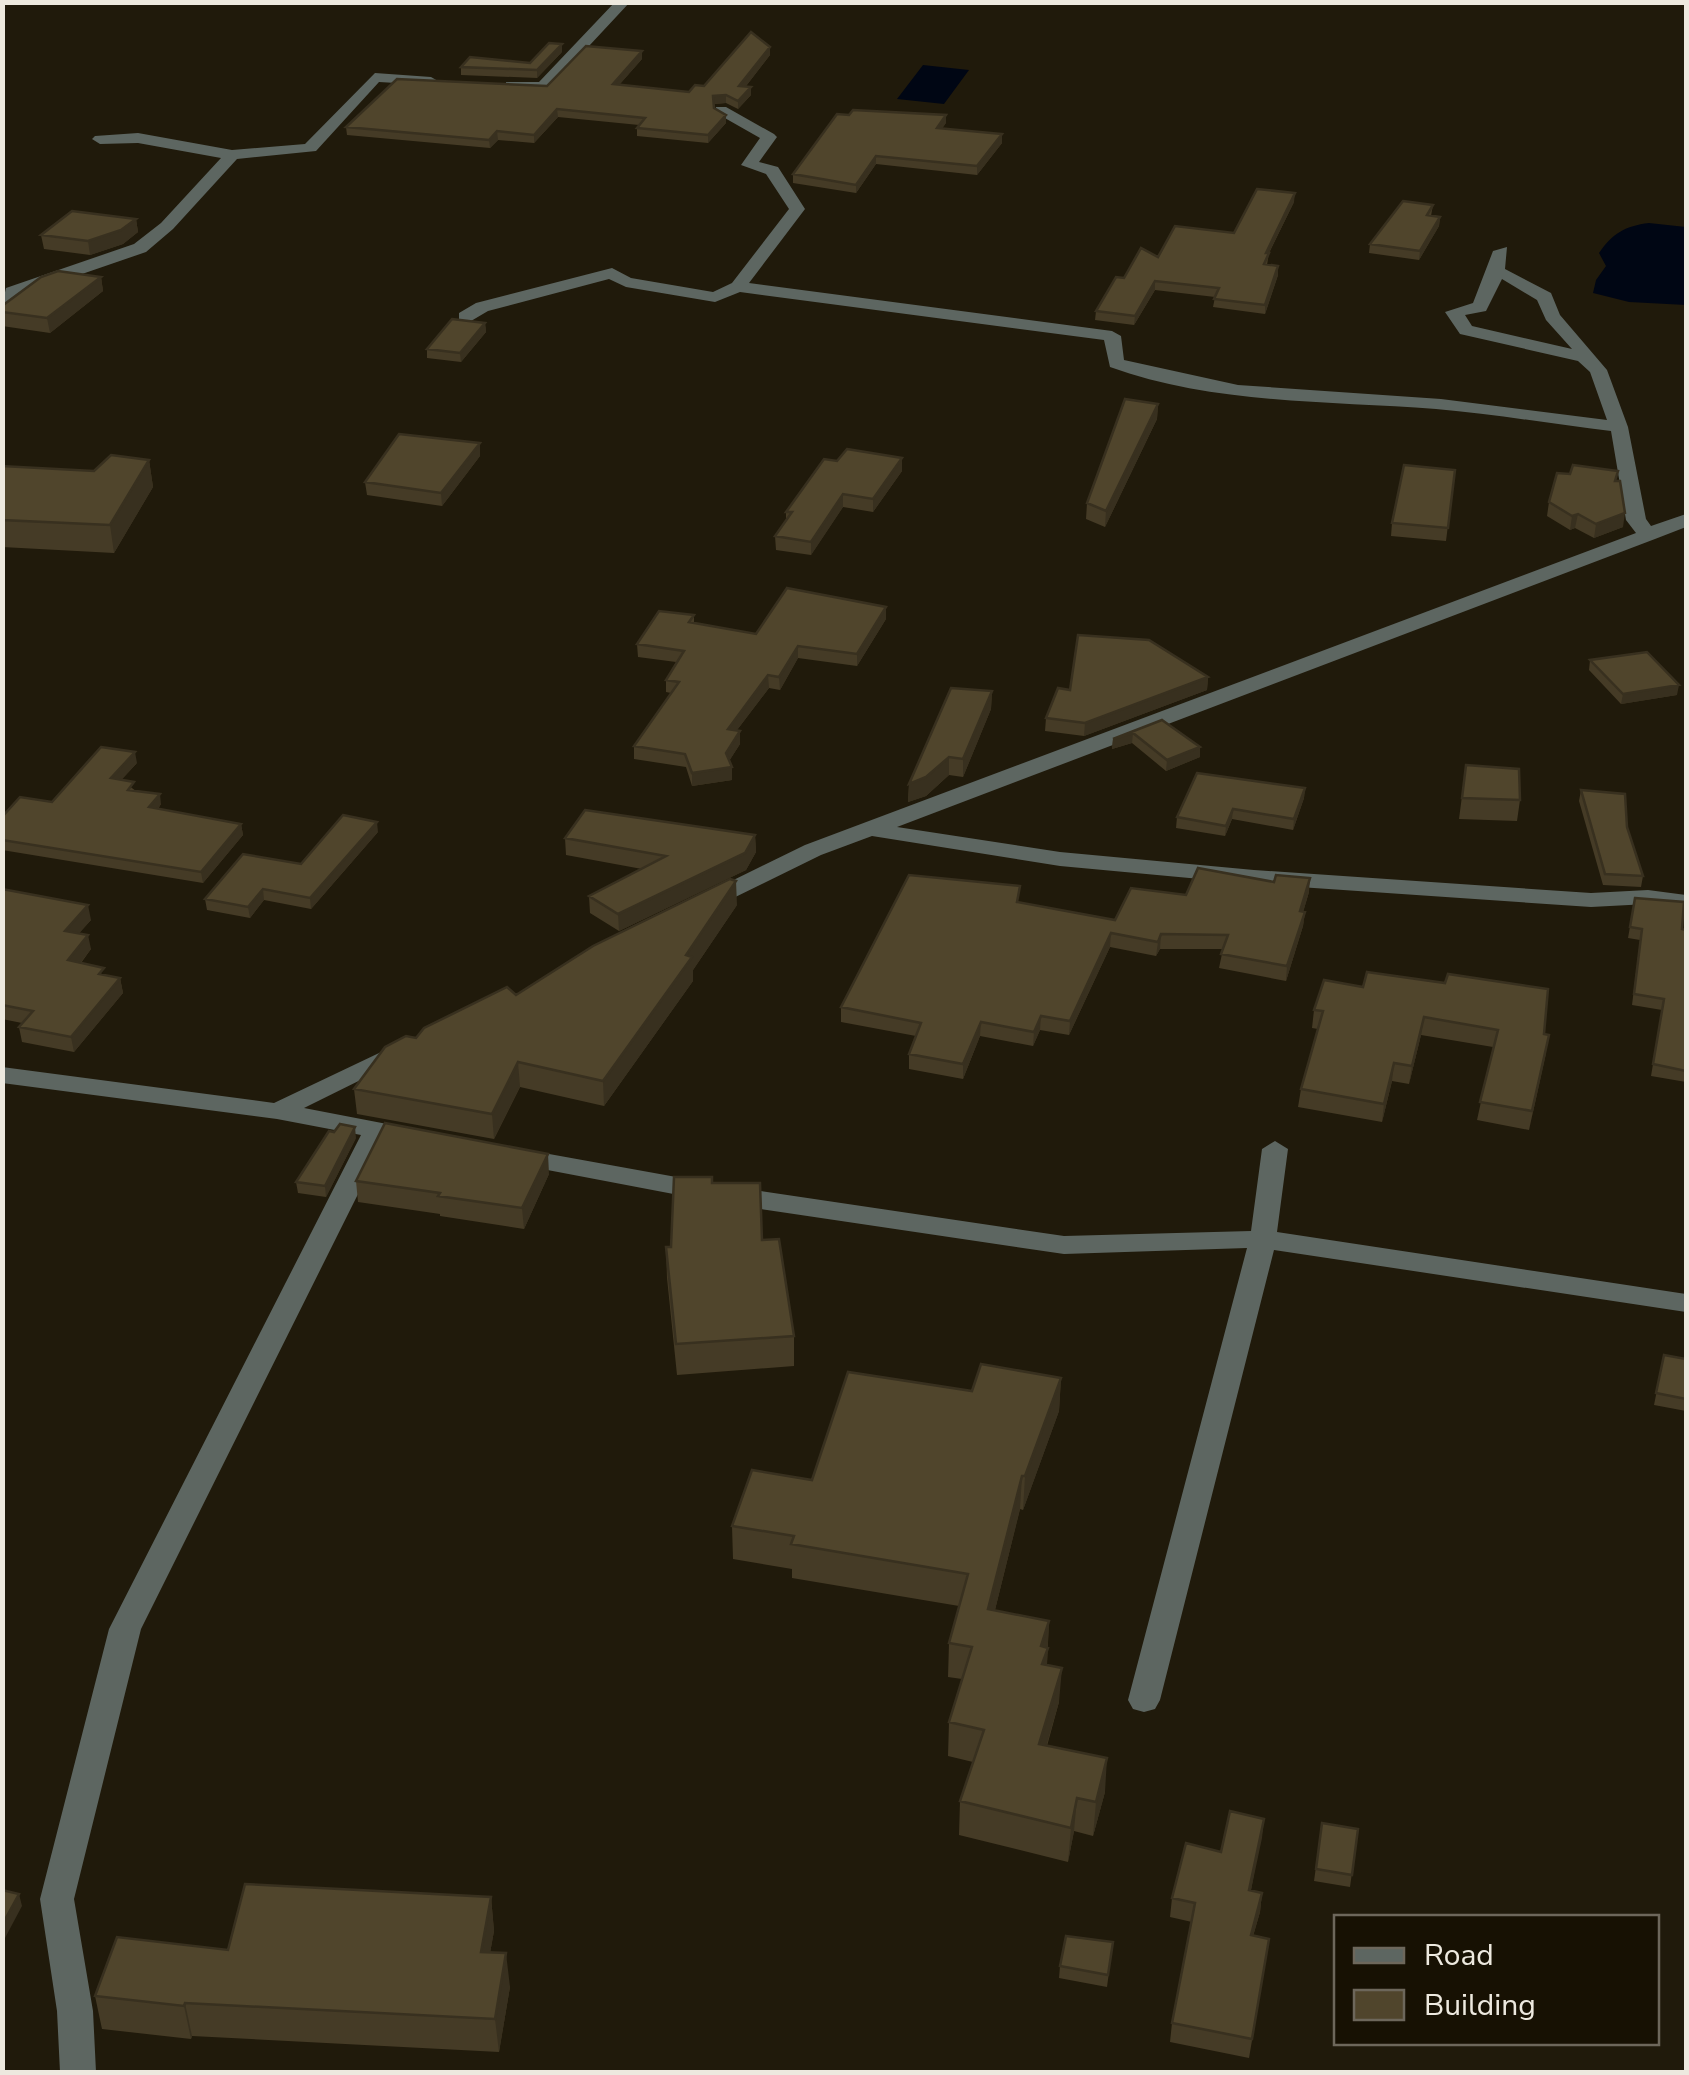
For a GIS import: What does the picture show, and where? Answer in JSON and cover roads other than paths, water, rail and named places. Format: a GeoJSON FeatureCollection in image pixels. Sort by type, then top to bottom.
{"type":"FeatureCollection","features":[{"type":"Feature","properties":{"kind":"street"},"geometry":{"type":"LineString","coordinates":[[487,84],[543,87],[623,2]]}},
{"type":"Feature","properties":{"kind":"street"},"geometry":{"type":"LineString","coordinates":[[100,139],[138,138],[232,155],[310,148],[375,77],[450,82]]}},
{"type":"Feature","properties":{"kind":"street"},"geometry":{"type":"LineString","coordinates":[[465,316],[482,307],[612,273],[626,282],[715,298],[738,287],[797,209],[772,170],[749,165],[769,137],[721,110]]}},
{"type":"Feature","properties":{"kind":"street"},"geometry":{"type":"LineString","coordinates":[[2,300],[12,292],[140,248],[167,226],[232,155]]}},
{"type":"Feature","properties":{"kind":"street"},"geometry":{"type":"LineString","coordinates":[[1501,252],[1496,274],[1480,307],[1454,312],[1456,320],[1466,330],[1584,358],[1598,370],[1619,427],[1636,520],[1648,534]]}},
{"type":"Feature","properties":{"kind":"street"},"geometry":{"type":"LineString","coordinates":[[1496,274],[1506,274],[1545,297],[1548,315],[1579,340],[1584,358]]}},
{"type":"Feature","properties":{"kind":"street"},"geometry":{"type":"LineString","coordinates":[[738,287],[1112,336],[1116,363],[1138,371],[1238,390],[1441,404],[1619,427]]}},
{"type":"Feature","properties":{"kind":"street"},"geometry":{"type":"LineString","coordinates":[[688,911],[813,850],[1686,520]]}},
{"type":"Feature","properties":{"kind":"street"},"geometry":{"type":"LineString","coordinates":[[870,829],[1060,859],[1254,877],[1592,900],[1648,897],[1686,902]]}},
{"type":"Feature","properties":{"kind":"street"},"geometry":{"type":"LineString","coordinates":[[277,1111],[420,1042]]}},
{"type":"Feature","properties":{"kind":"street"},"geometry":{"type":"LineString","coordinates":[[2,1076],[277,1111],[435,1141]]}},
{"type":"Feature","properties":{"kind":"street"},"geometry":{"type":"LineString","coordinates":[[78,2072],[75,2012],[56,1900],[124,1629],[377,1130]]}},
{"type":"Feature","properties":{"kind":"street"},"geometry":{"type":"LineString","coordinates":[[1144,1700],[1262,1239],[1275,1150]]}},
{"type":"Feature","properties":{"kind":"street"},"geometry":{"type":"LineString","coordinates":[[493,1152],[726,1195],[1064,1245],[1262,1239],[1686,1303]]}}]}
